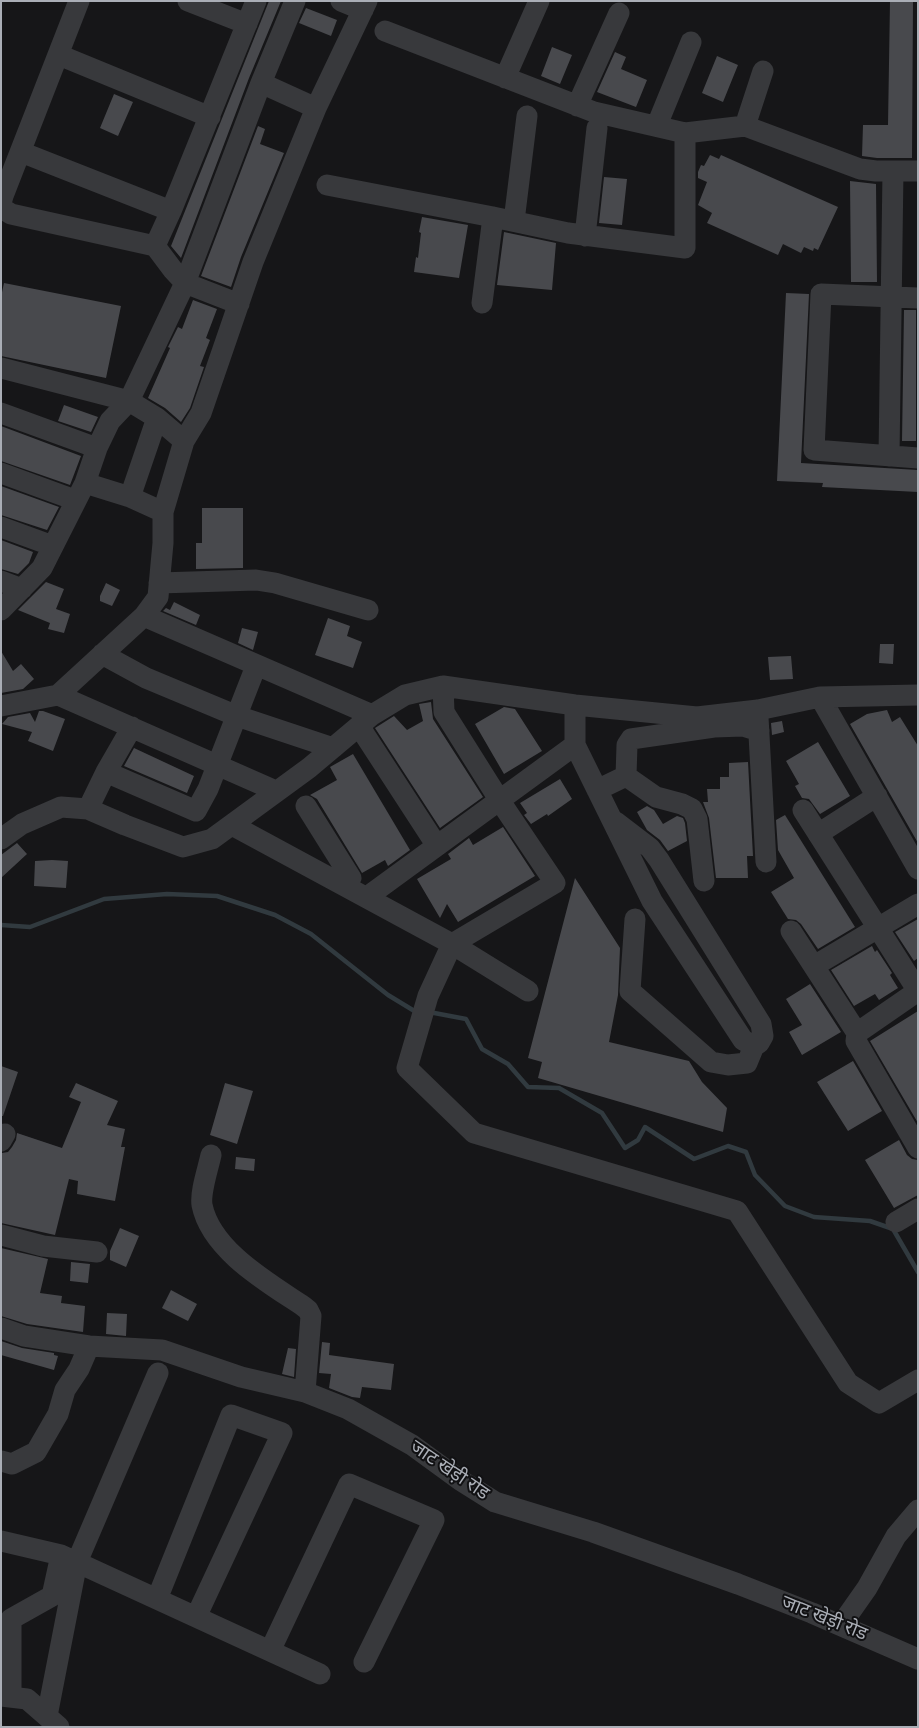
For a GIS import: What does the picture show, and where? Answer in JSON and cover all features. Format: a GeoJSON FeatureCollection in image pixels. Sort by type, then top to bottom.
{"type":"FeatureCollection","features":[{"type":"Feature","properties":{"kind":"street"},"geometry":{"type":"LineString","coordinates":[[79,1],[3,196],[1,203],[3,209],[11,214],[155,246],[185,283],[239,304]]}},
{"type":"Feature","properties":{"kind":"street"},"geometry":{"type":"LineString","coordinates":[[188,1],[247,24]]}},
{"type":"Feature","properties":{"kind":"street"},"geometry":{"type":"LineString","coordinates":[[155,246],[172,211],[256,1]]}},
{"type":"Feature","properties":{"kind":"street"},"geometry":{"type":"LineString","coordinates":[[1,610],[42,568],[80,492],[97,448],[110,422],[129,401],[185,283],[261,83],[295,1]]}},
{"type":"Feature","properties":{"kind":"street"},"geometry":{"type":"LineString","coordinates":[[1,706],[58,695],[144,616],[158,598],[163,543],[163,512],[184,441],[201,413],[253,262],[316,108],[365,6],[341,1]]}},
{"type":"Feature","properties":{"kind":"street"},"geometry":{"type":"LineString","coordinates":[[505,78],[539,1]]}},
{"type":"Feature","properties":{"kind":"street"},"geometry":{"type":"LineString","coordinates":[[577,106],[619,13]]}},
{"type":"Feature","properties":{"kind":"street"},"geometry":{"type":"LineString","coordinates":[[385,31],[594,112],[685,132],[745,126],[860,170],[918,171]]}},
{"type":"Feature","properties":{"kind":"street"},"geometry":{"type":"LineString","coordinates":[[656,125],[691,42]]}},
{"type":"Feature","properties":{"kind":"street"},"geometry":{"type":"LineString","coordinates":[[59,55],[210,117]]}},
{"type":"Feature","properties":{"kind":"street"},"geometry":{"type":"LineString","coordinates":[[745,126],[763,71]]}},
{"type":"Feature","properties":{"kind":"street"},"geometry":{"type":"LineString","coordinates":[[261,83],[316,108]]}},
{"type":"Feature","properties":{"kind":"street"},"geometry":{"type":"LineString","coordinates":[[514,221],[527,116]]}},
{"type":"Feature","properties":{"kind":"street"},"geometry":{"type":"LineString","coordinates":[[585,236],[597,128]]}},
{"type":"Feature","properties":{"kind":"street"},"geometry":{"type":"LineString","coordinates":[[327,185],[585,236],[685,248],[685,132]]}},
{"type":"Feature","properties":{"kind":"street"},"geometry":{"type":"LineString","coordinates":[[21,152],[172,211]]}},
{"type":"Feature","properties":{"kind":"street"},"geometry":{"type":"LineString","coordinates":[[889,456],[894,171]]}},
{"type":"Feature","properties":{"kind":"street"},"geometry":{"type":"LineString","coordinates":[[482,303],[493,217]]}},
{"type":"Feature","properties":{"kind":"street"},"geometry":{"type":"LineString","coordinates":[[918,298],[821,294],[814,450],[918,458]]}},
{"type":"Feature","properties":{"kind":"street"},"geometry":{"type":"LineString","coordinates":[[1,368],[129,401],[157,418],[184,441]]}},
{"type":"Feature","properties":{"kind":"street"},"geometry":{"type":"LineString","coordinates":[[1,413],[97,448]]}},
{"type":"Feature","properties":{"kind":"street"},"geometry":{"type":"LineString","coordinates":[[130,497],[157,418]]}},
{"type":"Feature","properties":{"kind":"street"},"geometry":{"type":"LineString","coordinates":[[1,473],[80,492],[130,497],[163,512]]}},
{"type":"Feature","properties":{"kind":"street"},"geometry":{"type":"LineString","coordinates":[[1,526],[53,546]]}},
{"type":"Feature","properties":{"kind":"street"},"geometry":{"type":"LineString","coordinates":[[160,584],[256,580],[275,583],[368,610]]}},
{"type":"Feature","properties":{"kind":"street"},"geometry":{"type":"LineString","coordinates":[[1,581],[22,589]]}},
{"type":"Feature","properties":{"kind":"street"},"geometry":{"type":"LineString","coordinates":[[144,616],[256,666],[365,721],[437,846]]}},
{"type":"Feature","properties":{"kind":"street"},"geometry":{"type":"LineString","coordinates":[[102,654],[146,678],[237,716],[333,748]]}},
{"type":"Feature","properties":{"kind":"street"},"geometry":{"type":"LineString","coordinates":[[182,847],[196,810],[208,789],[218,765],[256,666]]}},
{"type":"Feature","properties":{"kind":"street"},"geometry":{"type":"LineString","coordinates":[[443,686],[444,712],[554,883],[452,944],[428,996],[407,1068],[474,1133],[737,1210],[848,1382],[879,1403],[918,1380]]}},
{"type":"Feature","properties":{"kind":"street"},"geometry":{"type":"LineString","coordinates":[[1,839],[22,824],[61,807],[88,809],[182,847],[212,839],[309,768],[365,721],[405,695],[443,686],[575,704],[698,717],[758,720]]}},
{"type":"Feature","properties":{"kind":"street"},"geometry":{"type":"LineString","coordinates":[[58,695],[276,791]]}},
{"type":"Feature","properties":{"kind":"street"},"geometry":{"type":"LineString","coordinates":[[820,697],[917,867]]}},
{"type":"Feature","properties":{"kind":"street"},"geometry":{"type":"LineString","coordinates":[[626,776],[627,745],[631,739],[714,727],[743,726],[820,697],[915,699]]}},
{"type":"Feature","properties":{"kind":"street"},"geometry":{"type":"LineString","coordinates":[[575,704],[575,745],[652,901],[743,1040],[754,1046],[747,1063],[728,1064],[711,1062],[630,991],[635,918]]}},
{"type":"Feature","properties":{"kind":"street"},"geometry":{"type":"LineString","coordinates":[[758,720],[766,862]]}},
{"type":"Feature","properties":{"kind":"street"},"geometry":{"type":"LineString","coordinates":[[88,809],[106,772],[132,727]]}},
{"type":"Feature","properties":{"kind":"street"},"geometry":{"type":"LineString","coordinates":[[367,897],[575,745]]}},
{"type":"Feature","properties":{"kind":"street"},"geometry":{"type":"LineString","coordinates":[[106,772],[196,810]]}},
{"type":"Feature","properties":{"kind":"street"},"geometry":{"type":"LineString","coordinates":[[597,790],[626,776]]}},
{"type":"Feature","properties":{"kind":"street"},"geometry":{"type":"LineString","coordinates":[[626,776],[656,797],[682,804],[692,810],[697,819],[704,881]]}},
{"type":"Feature","properties":{"kind":"street"},"geometry":{"type":"LineString","coordinates":[[818,834],[877,796]]}},
{"type":"Feature","properties":{"kind":"street"},"geometry":{"type":"LineString","coordinates":[[306,806],[336,855],[342,878]]}},
{"type":"Feature","properties":{"kind":"street"},"geometry":{"type":"LineString","coordinates":[[803,810],[918,991],[858,1033],[856,1041],[918,1148]]}},
{"type":"Feature","properties":{"kind":"street"},"geometry":{"type":"LineString","coordinates":[[232,825],[342,878],[367,897],[452,944],[528,991]]}},
{"type":"Feature","properties":{"kind":"street"},"geometry":{"type":"LineString","coordinates":[[814,966],[918,904]]}},
{"type":"Feature","properties":{"kind":"street"},"geometry":{"type":"LineString","coordinates":[[791,931],[858,1033]]}},
{"type":"Feature","properties":{"kind":"street"},"geometry":{"type":"LineString","coordinates":[[211,1156],[202,1203],[206,1217],[220,1242],[261,1278],[308,1310],[311,1316],[305,1392]]}},
{"type":"Feature","properties":{"kind":"street"},"geometry":{"type":"LineString","coordinates":[[896,1222],[918,1209]]}},
{"type":"Feature","properties":{"kind":"street"},"geometry":{"type":"LineString","coordinates":[[1,1235],[43,1246],[97,1252]]}},
{"type":"Feature","properties":{"kind":"street","name":"जाट खेड़ी रोड"},"geometry":{"type":"LineString","coordinates":[[1,1328],[24,1336],[88,1346],[162,1350],[241,1377],[305,1392],[348,1409],[412,1445],[460,1480],[495,1502],[593,1532],[729,1581],[841,1625],[918,1659]]}},
{"type":"Feature","properties":{"kind":"street"},"geometry":{"type":"LineString","coordinates":[[1,1461],[12,1464],[36,1452],[58,1414],[65,1390],[79,1369],[88,1346]]}},
{"type":"Feature","properties":{"kind":"street"},"geometry":{"type":"LineString","coordinates":[[53,1722],[27,1699],[6,1697],[11,1619],[52,1596],[158,1373]]}},
{"type":"Feature","properties":{"kind":"street"},"geometry":{"type":"LineString","coordinates":[[157,1599],[231,1415],[282,1433],[196,1617]]}},
{"type":"Feature","properties":{"kind":"street"},"geometry":{"type":"LineString","coordinates":[[270,1651],[349,1484],[434,1520],[364,1662]]}},
{"type":"Feature","properties":{"kind":"street"},"geometry":{"type":"LineString","coordinates":[[841,1625],[867,1588],[896,1536],[918,1510]]}},
{"type":"Feature","properties":{"kind":"street"},"geometry":{"type":"LineString","coordinates":[[1,1540],[69,1558],[320,1674]]}},
{"type":"Feature","properties":{"kind":"street"},"geometry":{"type":"LineString","coordinates":[[53,1722],[69,1558]]}},
{"type":"Feature","properties":{"kind":"building"},"geometry":{"type":"Polygon","coordinates":[[[269,1],[281,1],[249,78],[181,258],[171,246],[269,1]]]}},
{"type":"Feature","properties":{"kind":"building"},"geometry":{"type":"Polygon","coordinates":[[[890,1],[913,1],[912,158],[862,156],[863,125],[888,125],[890,1]]]}},
{"type":"Feature","properties":{"kind":"building"},"geometry":{"type":"Polygon","coordinates":[[[306,8],[337,20],[331,36],[299,23],[306,8]]]}},
{"type":"Feature","properties":{"kind":"building"},"geometry":{"type":"Polygon","coordinates":[[[552,47],[572,55],[560,84],[541,76],[552,47]]]}},
{"type":"Feature","properties":{"kind":"building"},"geometry":{"type":"Polygon","coordinates":[[[615,52],[626,57],[621,69],[647,80],[636,107],[597,92],[615,52]]]}},
{"type":"Feature","properties":{"kind":"building"},"geometry":{"type":"Polygon","coordinates":[[[717,56],[738,65],[723,102],[702,93],[717,56]]]}},
{"type":"Feature","properties":{"kind":"building"},"geometry":{"type":"Polygon","coordinates":[[[114,94],[133,102],[118,136],[100,128],[114,94]]]}},
{"type":"Feature","properties":{"kind":"building"},"geometry":{"type":"Polygon","coordinates":[[[258,126],[265,129],[260,144],[284,153],[241,257],[231,287],[201,276],[258,126]]]}},
{"type":"Feature","properties":{"kind":"building"},"geometry":{"type":"Polygon","coordinates":[[[710,155],[719,159],[721,155],[838,207],[818,250],[814,248],[813,251],[804,247],[801,253],[783,244],[778,255],[707,223],[712,213],[698,205],[707,182],[698,178],[698,172],[701,165],[704,166],[710,155]]]}},
{"type":"Feature","properties":{"kind":"building"},"geometry":{"type":"Polygon","coordinates":[[[604,177],[627,179],[622,225],[599,223],[604,177]]]}},
{"type":"Feature","properties":{"kind":"building"},"geometry":{"type":"Polygon","coordinates":[[[850,181],[876,184],[877,282],[851,282],[850,181]]]}},
{"type":"Feature","properties":{"kind":"building"},"geometry":{"type":"Polygon","coordinates":[[[422,217],[468,225],[459,278],[414,272],[416,257],[418,258],[421,233],[419,232],[422,217]]]}},
{"type":"Feature","properties":{"kind":"building"},"geometry":{"type":"Polygon","coordinates":[[[504,232],[556,243],[552,290],[497,285],[504,232]]]}},
{"type":"Feature","properties":{"kind":"building"},"geometry":{"type":"Polygon","coordinates":[[[4,283],[121,306],[106,378],[1,356],[1,297],[4,283]]]}},
{"type":"Feature","properties":{"kind":"building"},"geometry":{"type":"Polygon","coordinates":[[[786,293],[809,294],[801,463],[918,470],[918,492],[822,487],[823,483],[777,481],[786,293]]]}},
{"type":"Feature","properties":{"kind":"building"},"geometry":{"type":"Polygon","coordinates":[[[193,300],[217,309],[206,338],[210,340],[200,366],[204,367],[190,408],[181,422],[165,408],[148,398],[170,348],[168,347],[178,327],[182,329],[193,300]]]}},
{"type":"Feature","properties":{"kind":"building"},"geometry":{"type":"Polygon","coordinates":[[[904,310],[916,310],[916,441],[902,441],[904,310]]]}},
{"type":"Feature","properties":{"kind":"building"},"geometry":{"type":"Polygon","coordinates":[[[64,405],[98,417],[91,432],[58,421],[64,405]]]}},
{"type":"Feature","properties":{"kind":"building"},"geometry":{"type":"Polygon","coordinates":[[[1,426],[81,456],[70,485],[1,461],[1,426]]]}},
{"type":"Feature","properties":{"kind":"building"},"geometry":{"type":"Polygon","coordinates":[[[1,486],[59,507],[47,530],[1,515],[1,486]]]}},
{"type":"Feature","properties":{"kind":"building"},"geometry":{"type":"Polygon","coordinates":[[[202,508],[243,508],[243,568],[196,569],[196,543],[202,543],[202,508]]]}},
{"type":"Feature","properties":{"kind":"building"},"geometry":{"type":"Polygon","coordinates":[[[1,540],[33,552],[29,563],[18,574],[1,569],[1,540]]]}},
{"type":"Feature","properties":{"kind":"building"},"geometry":{"type":"Polygon","coordinates":[[[46,582],[64,589],[56,609],[70,614],[64,633],[48,629],[50,623],[18,610],[46,582]]]}},
{"type":"Feature","properties":{"kind":"building"},"geometry":{"type":"Polygon","coordinates":[[[106,583],[120,590],[112,606],[100,601],[100,596],[106,583]]]}},
{"type":"Feature","properties":{"kind":"building"},"geometry":{"type":"Polygon","coordinates":[[[174,602],[200,615],[196,625],[163,611],[166,608],[170,610],[174,602]]]}},
{"type":"Feature","properties":{"kind":"building"},"geometry":{"type":"Polygon","coordinates":[[[328,618],[350,626],[347,636],[362,642],[353,668],[315,655],[328,618]]]}},
{"type":"Feature","properties":{"kind":"building"},"geometry":{"type":"Polygon","coordinates":[[[242,628],[258,632],[253,650],[238,643],[242,628]]]}},
{"type":"Feature","properties":{"kind":"building"},"geometry":{"type":"Polygon","coordinates":[[[880,644],[894,644],[893,664],[879,663],[880,644]]]}},
{"type":"Feature","properties":{"kind":"building"},"geometry":{"type":"Polygon","coordinates":[[[1,651],[13,671],[21,664],[34,679],[23,689],[1,693],[1,651]]]}},
{"type":"Feature","properties":{"kind":"building"},"geometry":{"type":"Polygon","coordinates":[[[791,656],[793,679],[770,680],[768,657],[791,656]]]}},
{"type":"Feature","properties":{"kind":"building"},"geometry":{"type":"Polygon","coordinates":[[[431,702],[433,719],[483,797],[440,828],[375,728],[394,716],[407,730],[423,721],[419,704],[431,702]]]}},
{"type":"Feature","properties":{"kind":"building"},"geometry":{"type":"Polygon","coordinates":[[[504,707],[515,709],[542,751],[504,774],[475,724],[504,707]]]}},
{"type":"Feature","properties":{"kind":"building"},"geometry":{"type":"Polygon","coordinates":[[[887,710],[892,722],[900,717],[918,746],[918,843],[850,724],[867,714],[887,710]]]}},
{"type":"Feature","properties":{"kind":"building"},"geometry":{"type":"Polygon","coordinates":[[[39,711],[65,719],[53,751],[28,741],[32,732],[2,724],[8,717],[30,713],[35,722],[39,711]]]}},
{"type":"Feature","properties":{"kind":"building"},"geometry":{"type":"Polygon","coordinates":[[[782,721],[784,732],[772,735],[771,723],[782,721]]]}},
{"type":"Feature","properties":{"kind":"building"},"geometry":{"type":"Polygon","coordinates":[[[818,742],[850,796],[820,814],[809,799],[802,798],[795,786],[799,784],[786,761],[818,742]]]}},
{"type":"Feature","properties":{"kind":"building"},"geometry":{"type":"Polygon","coordinates":[[[134,748],[194,776],[187,793],[124,766],[134,748]]]}},
{"type":"Feature","properties":{"kind":"building"},"geometry":{"type":"Polygon","coordinates":[[[353,754],[410,850],[388,866],[385,860],[362,873],[317,799],[310,795],[337,780],[330,767],[353,754]]]}},
{"type":"Feature","properties":{"kind":"building"},"geometry":{"type":"Polygon","coordinates":[[[748,762],[753,856],[747,856],[748,878],[716,878],[709,818],[703,802],[708,802],[707,789],[720,789],[720,777],[729,777],[729,763],[748,762]]]}},
{"type":"Feature","properties":{"kind":"building"},"geometry":{"type":"Polygon","coordinates":[[[560,779],[572,799],[548,816],[547,814],[531,824],[524,815],[527,813],[520,803],[560,779]]]}},
{"type":"Feature","properties":{"kind":"building"},"geometry":{"type":"Polygon","coordinates":[[[647,806],[654,810],[663,824],[677,816],[683,818],[687,841],[668,851],[660,840],[647,830],[637,812],[647,806]]]}},
{"type":"Feature","properties":{"kind":"building"},"geometry":{"type":"Polygon","coordinates":[[[785,815],[855,927],[818,949],[801,924],[796,920],[788,919],[771,892],[794,878],[778,850],[776,820],[785,815]]]}},
{"type":"Feature","properties":{"kind":"building"},"geometry":{"type":"Polygon","coordinates":[[[503,827],[535,876],[458,922],[447,904],[440,918],[417,879],[451,859],[448,854],[469,838],[473,845],[503,827]]]}},
{"type":"Feature","properties":{"kind":"building"},"geometry":{"type":"Polygon","coordinates":[[[17,843],[27,854],[1,878],[1,855],[17,843]]]}},
{"type":"Feature","properties":{"kind":"building"},"geometry":{"type":"Polygon","coordinates":[[[35,861],[68,861],[66,888],[34,886],[35,861]]]}},
{"type":"Feature","properties":{"kind":"building"},"geometry":{"type":"Polygon","coordinates":[[[575,878],[620,948],[618,995],[609,1042],[689,1061],[702,1082],[727,1108],[723,1132],[538,1078],[542,1062],[528,1058],[575,878]]]}},
{"type":"Feature","properties":{"kind":"building"},"geometry":{"type":"Polygon","coordinates":[[[918,919],[918,958],[914,961],[895,932],[918,919]]]}},
{"type":"Feature","properties":{"kind":"building"},"geometry":{"type":"Polygon","coordinates":[[[872,946],[875,952],[877,950],[892,973],[890,975],[898,988],[879,1000],[875,994],[854,1006],[831,970],[872,946]]]}},
{"type":"Feature","properties":{"kind":"building"},"geometry":{"type":"Polygon","coordinates":[[[810,984],[841,1032],[802,1055],[789,1032],[802,1025],[786,999],[810,984]]]}},
{"type":"Feature","properties":{"kind":"building"},"geometry":{"type":"Polygon","coordinates":[[[918,1011],[918,1123],[870,1041],[918,1011]]]}},
{"type":"Feature","properties":{"kind":"building"},"geometry":{"type":"Polygon","coordinates":[[[853,1061],[882,1111],[848,1131],[817,1082],[853,1061]]]}},
{"type":"Feature","properties":{"kind":"building"},"geometry":{"type":"Polygon","coordinates":[[[1,1066],[18,1072],[3,1116],[1,1116],[1,1066]]]}},
{"type":"Feature","properties":{"kind":"building"},"geometry":{"type":"Polygon","coordinates":[[[76,1083],[118,1101],[107,1125],[125,1129],[121,1147],[125,1147],[115,1201],[77,1194],[78,1181],[69,1179],[55,1235],[1,1223],[2,1153],[8,1152],[12,1147],[17,1133],[62,1148],[81,1102],[69,1097],[76,1083]]]}},
{"type":"Feature","properties":{"kind":"building"},"geometry":{"type":"Polygon","coordinates":[[[225,1083],[253,1091],[237,1144],[210,1135],[225,1083]]]}},
{"type":"Feature","properties":{"kind":"building"},"geometry":{"type":"Polygon","coordinates":[[[899,1140],[907,1155],[912,1159],[918,1160],[918,1195],[894,1208],[865,1160],[899,1140]]]}},
{"type":"Feature","properties":{"kind":"building"},"geometry":{"type":"Polygon","coordinates":[[[236,1157],[255,1159],[254,1171],[235,1169],[236,1157]]]}},
{"type":"Feature","properties":{"kind":"building"},"geometry":{"type":"Polygon","coordinates":[[[120,1228],[139,1236],[126,1267],[110,1260],[110,1251],[120,1228]]]}},
{"type":"Feature","properties":{"kind":"building"},"geometry":{"type":"Polygon","coordinates":[[[1,1248],[48,1259],[40,1293],[62,1296],[61,1303],[85,1306],[83,1332],[27,1324],[1,1316],[1,1248]]]}},
{"type":"Feature","properties":{"kind":"building"},"geometry":{"type":"Polygon","coordinates":[[[71,1262],[90,1264],[88,1283],[70,1281],[71,1262]]]}},
{"type":"Feature","properties":{"kind":"building"},"geometry":{"type":"Polygon","coordinates":[[[171,1290],[197,1304],[188,1321],[162,1308],[171,1290]]]}},
{"type":"Feature","properties":{"kind":"building"},"geometry":{"type":"Polygon","coordinates":[[[107,1313],[127,1314],[126,1336],[106,1334],[107,1313]]]}},
{"type":"Feature","properties":{"kind":"building"},"geometry":{"type":"Polygon","coordinates":[[[1,1341],[22,1348],[54,1353],[54,1355],[58,1356],[54,1370],[1,1355],[1,1341]]]}},
{"type":"Feature","properties":{"kind":"building"},"geometry":{"type":"Polygon","coordinates":[[[322,1342],[330,1343],[329,1355],[394,1364],[391,1390],[362,1387],[360,1398],[352,1397],[329,1388],[331,1374],[319,1373],[322,1342]]]}},
{"type":"Feature","properties":{"kind":"building"},"geometry":{"type":"Polygon","coordinates":[[[288,1348],[296,1349],[294,1377],[282,1374],[288,1348]]]}},
{"type":"Feature","properties":{"kind":"waterway"},"geometry":{"type":"LineString","coordinates":[[1,925],[30,927],[104,899],[167,894],[217,896],[275,915],[311,934],[388,995],[416,1012]]}},
{"type":"Feature","properties":{"kind":"waterway"},"geometry":{"type":"LineString","coordinates":[[429,1012],[466,1019],[482,1049],[508,1064],[528,1087],[559,1088],[602,1113],[625,1148],[638,1140],[645,1127],[694,1159],[728,1146],[746,1152],[755,1175],[785,1206],[814,1217],[870,1221],[893,1229],[918,1272]]}}]}
